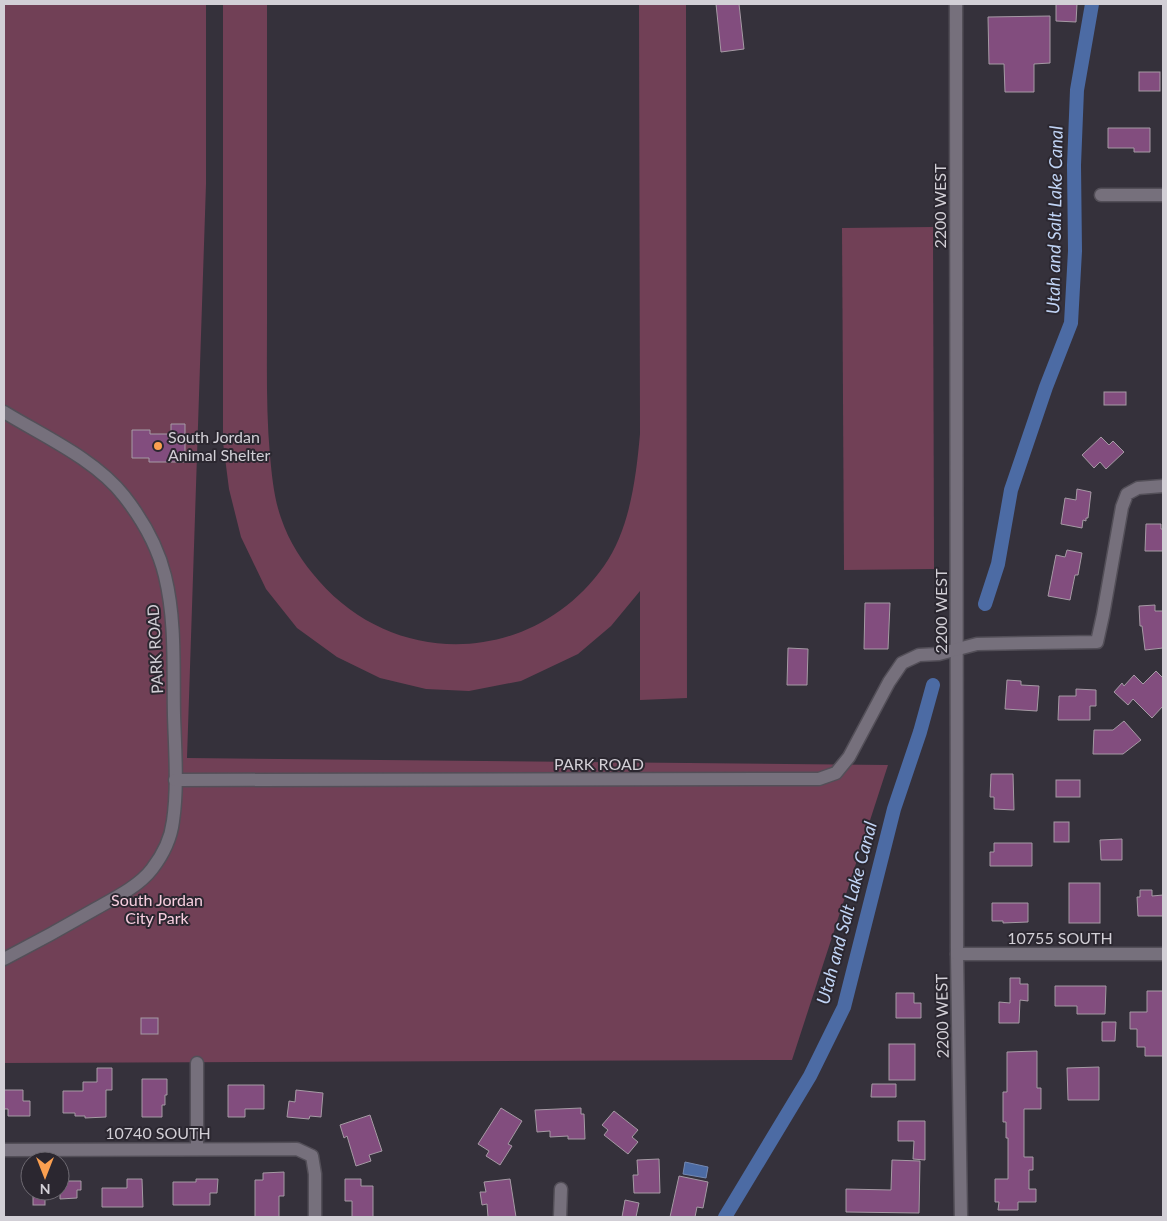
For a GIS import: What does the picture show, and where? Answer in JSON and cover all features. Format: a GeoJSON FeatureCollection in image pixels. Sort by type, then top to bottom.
{"type":"FeatureCollection","features":[{"type":"Feature","properties":{"kind":"street","name":"2200 WEST"},"geometry":{"type":"LineString","coordinates":[[956,4],[958,954],[961,1217]]}},
{"type":"Feature","properties":{"kind":"street"},"geometry":{"type":"LineString","coordinates":[[1101,195],[1163,194]]}},
{"type":"Feature","properties":{"kind":"street","name":"PARK ROAD"},"geometry":{"type":"LineString","coordinates":[[4,412],[103,473],[124,496],[148,531],[165,575],[172,618],[175,780],[173,822],[169,839],[151,870],[132,886],[112,899],[4,959]]}},
{"type":"Feature","properties":{"kind":"street","name":"PARK ROAD"},"geometry":{"type":"LineString","coordinates":[[175,780],[819,779],[836,773],[849,757],[889,682],[902,663],[919,655],[939,654],[977,644],[1096,642],[1103,615],[1122,507],[1127,494],[1138,488],[1163,486]]}},
{"type":"Feature","properties":{"kind":"street","name":"10755 SOUTH"},"geometry":{"type":"LineString","coordinates":[[958,954],[1163,954]]}},
{"type":"Feature","properties":{"kind":"street"},"geometry":{"type":"LineString","coordinates":[[197,1062],[197,1149]]}},
{"type":"Feature","properties":{"kind":"street","name":"10740 SOUTH"},"geometry":{"type":"LineString","coordinates":[[4,1150],[297,1149],[312,1156],[315,1174],[315,1217]]}},
{"type":"Feature","properties":{"kind":"street"},"geometry":{"type":"LineString","coordinates":[[560,1217],[561,1189]]}},
{"type":"Feature","properties":{"kind":"green space","name":"South Jordan City Park"},"geometry":{"type":"Polygon","coordinates":[[[4,4],[206,4],[206,184],[187,758],[888,765],[792,1060],[4,1063],[4,4]]]}},
{"type":"Feature","properties":{"kind":"green space"},"geometry":{"type":"Polygon","coordinates":[[[223,4],[267,4],[268,422],[274,487],[284,527],[297,552],[313,574],[351,610],[387,630],[426,642],[465,644],[504,638],[541,622],[575,598],[604,566],[613,552],[626,520],[634,485],[640,434],[639,4],[686,4],[687,698],[640,700],[640,591],[611,626],[578,654],[521,681],[469,691],[426,689],[380,678],[337,657],[297,628],[266,589],[241,537],[229,489],[223,442],[223,4]]]}},
{"type":"Feature","properties":{"kind":"green space"},"geometry":{"type":"Polygon","coordinates":[[[933,227],[934,569],[844,570],[842,228],[933,227]]]}},
{"type":"Feature","properties":{"kind":"water"},"geometry":{"type":"Polygon","coordinates":[[[685,1162],[708,1167],[706,1178],[683,1174],[685,1162]]]}},
{"type":"Feature","properties":{"kind":"building"},"geometry":{"type":"Polygon","coordinates":[[[716,4],[739,4],[744,49],[721,52],[716,4]]]}},
{"type":"Feature","properties":{"kind":"building"},"geometry":{"type":"Polygon","coordinates":[[[1056,4],[1077,4],[1076,22],[1056,21],[1056,4]]]}},
{"type":"Feature","properties":{"kind":"building"},"geometry":{"type":"Polygon","coordinates":[[[1050,16],[1050,63],[1034,64],[1034,92],[1005,92],[1004,64],[989,64],[988,17],[1050,16]]]}},
{"type":"Feature","properties":{"kind":"building"},"geometry":{"type":"Polygon","coordinates":[[[1139,72],[1160,72],[1160,91],[1139,91],[1139,72]]]}},
{"type":"Feature","properties":{"kind":"building"},"geometry":{"type":"Polygon","coordinates":[[[1108,128],[1150,128],[1150,152],[1134,152],[1134,148],[1108,148],[1108,128]]]}},
{"type":"Feature","properties":{"kind":"building"},"geometry":{"type":"Polygon","coordinates":[[[1104,392],[1126,392],[1126,405],[1104,405],[1104,392]]]}},
{"type":"Feature","properties":{"kind":"building","name":"South Jordan Animal Shelter"},"geometry":{"type":"Polygon","coordinates":[[[171,424],[185,424],[185,462],[149,462],[149,458],[132,458],[132,430],[150,430],[150,434],[171,434],[171,424]]]}},
{"type":"Feature","properties":{"kind":"building"},"geometry":{"type":"Polygon","coordinates":[[[1101,437],[1109,445],[1113,441],[1124,452],[1106,469],[1100,462],[1094,468],[1082,455],[1101,437]]]}},
{"type":"Feature","properties":{"kind":"building"},"geometry":{"type":"Polygon","coordinates":[[[1077,489],[1091,492],[1088,518],[1086,518],[1086,521],[1083,520],[1082,528],[1061,524],[1065,498],[1076,500],[1077,489]]]}},
{"type":"Feature","properties":{"kind":"building"},"geometry":{"type":"Polygon","coordinates":[[[1146,524],[1161,524],[1161,529],[1163,529],[1163,551],[1145,551],[1146,524]]]}},
{"type":"Feature","properties":{"kind":"building"},"geometry":{"type":"Polygon","coordinates":[[[1067,550],[1082,553],[1078,575],[1075,575],[1070,600],[1048,596],[1056,555],[1065,557],[1067,550]]]}},
{"type":"Feature","properties":{"kind":"building"},"geometry":{"type":"Polygon","coordinates":[[[865,603],[890,603],[888,649],[864,649],[865,603]]]}},
{"type":"Feature","properties":{"kind":"building"},"geometry":{"type":"Polygon","coordinates":[[[1155,605],[1155,611],[1163,611],[1163,648],[1145,650],[1142,626],[1140,626],[1139,606],[1155,605]]]}},
{"type":"Feature","properties":{"kind":"building"},"geometry":{"type":"Polygon","coordinates":[[[788,648],[808,649],[807,685],[787,685],[788,648]]]}},
{"type":"Feature","properties":{"kind":"building"},"geometry":{"type":"Polygon","coordinates":[[[1156,671],[1163,678],[1163,706],[1152,718],[1133,699],[1128,705],[1114,692],[1122,683],[1124,686],[1134,675],[1143,684],[1156,671]]]}},
{"type":"Feature","properties":{"kind":"building"},"geometry":{"type":"Polygon","coordinates":[[[1007,680],[1021,681],[1021,685],[1039,686],[1037,711],[1005,709],[1007,680]]]}},
{"type":"Feature","properties":{"kind":"building"},"geometry":{"type":"Polygon","coordinates":[[[1076,689],[1096,690],[1096,706],[1090,706],[1090,720],[1058,720],[1059,696],[1076,696],[1076,689]]]}},
{"type":"Feature","properties":{"kind":"building"},"geometry":{"type":"Polygon","coordinates":[[[1124,721],[1141,740],[1123,754],[1093,754],[1094,730],[1113,730],[1124,721]]]}},
{"type":"Feature","properties":{"kind":"building"},"geometry":{"type":"Polygon","coordinates":[[[991,774],[1013,774],[1014,810],[994,809],[994,797],[990,797],[991,774]]]}},
{"type":"Feature","properties":{"kind":"building"},"geometry":{"type":"Polygon","coordinates":[[[1056,780],[1080,780],[1080,797],[1056,797],[1056,780]]]}},
{"type":"Feature","properties":{"kind":"building"},"geometry":{"type":"Polygon","coordinates":[[[1054,822],[1069,822],[1069,842],[1054,842],[1054,822]]]}},
{"type":"Feature","properties":{"kind":"building"},"geometry":{"type":"Polygon","coordinates":[[[1122,839],[1122,860],[1101,860],[1100,840],[1122,839]]]}},
{"type":"Feature","properties":{"kind":"building"},"geometry":{"type":"Polygon","coordinates":[[[994,843],[1032,843],[1032,866],[990,866],[990,852],[994,852],[994,843]]]}},
{"type":"Feature","properties":{"kind":"building"},"geometry":{"type":"Polygon","coordinates":[[[1069,883],[1100,883],[1100,923],[1069,923],[1069,883]]]}},
{"type":"Feature","properties":{"kind":"building"},"geometry":{"type":"Polygon","coordinates":[[[1140,890],[1152,890],[1152,896],[1163,895],[1163,916],[1138,916],[1137,897],[1140,897],[1140,890]]]}},
{"type":"Feature","properties":{"kind":"building"},"geometry":{"type":"Polygon","coordinates":[[[992,903],[1028,903],[1028,922],[1003,923],[1003,921],[992,921],[992,903]]]}},
{"type":"Feature","properties":{"kind":"building"},"geometry":{"type":"Polygon","coordinates":[[[1010,978],[1020,978],[1020,984],[1028,984],[1028,1001],[1020,1000],[1019,1023],[999,1023],[999,1002],[1010,1003],[1010,978]]]}},
{"type":"Feature","properties":{"kind":"building"},"geometry":{"type":"Polygon","coordinates":[[[1055,986],[1106,986],[1105,1014],[1077,1014],[1077,1006],[1055,1006],[1055,986]]]}},
{"type":"Feature","properties":{"kind":"building"},"geometry":{"type":"Polygon","coordinates":[[[1147,991],[1163,991],[1163,1056],[1145,1056],[1145,1047],[1137,1047],[1137,1029],[1130,1029],[1130,1012],[1147,1012],[1147,991]]]}},
{"type":"Feature","properties":{"kind":"building"},"geometry":{"type":"Polygon","coordinates":[[[896,993],[914,993],[914,1003],[921,1003],[921,1018],[896,1018],[896,993]]]}},
{"type":"Feature","properties":{"kind":"building"},"geometry":{"type":"Polygon","coordinates":[[[141,1018],[158,1018],[158,1034],[141,1034],[141,1018]]]}},
{"type":"Feature","properties":{"kind":"building"},"geometry":{"type":"Polygon","coordinates":[[[1102,1022],[1116,1022],[1115,1041],[1102,1041],[1102,1022]]]}},
{"type":"Feature","properties":{"kind":"building"},"geometry":{"type":"Polygon","coordinates":[[[889,1044],[915,1044],[915,1080],[889,1080],[889,1044]]]}},
{"type":"Feature","properties":{"kind":"building"},"geometry":{"type":"Polygon","coordinates":[[[1037,1051],[1037,1088],[1041,1088],[1041,1109],[1024,1109],[1024,1157],[1033,1157],[1033,1170],[1029,1170],[1029,1189],[1036,1189],[1036,1202],[1018,1202],[1018,1210],[998,1210],[999,1202],[995,1202],[995,1179],[1008,1179],[1008,1138],[1006,1138],[1006,1122],[1003,1122],[1003,1092],[1007,1092],[1007,1052],[1037,1051]]]}},
{"type":"Feature","properties":{"kind":"building"},"geometry":{"type":"Polygon","coordinates":[[[1099,1067],[1099,1100],[1068,1100],[1067,1068],[1099,1067]]]}},
{"type":"Feature","properties":{"kind":"building"},"geometry":{"type":"Polygon","coordinates":[[[97,1068],[112,1068],[112,1090],[106,1090],[106,1117],[85,1118],[85,1116],[75,1116],[75,1113],[63,1113],[63,1091],[83,1091],[83,1082],[97,1082],[97,1068]]]}},
{"type":"Feature","properties":{"kind":"building"},"geometry":{"type":"Polygon","coordinates":[[[142,1079],[167,1079],[167,1095],[165,1095],[165,1105],[162,1105],[162,1117],[142,1117],[142,1079]]]}},
{"type":"Feature","properties":{"kind":"building"},"geometry":{"type":"Polygon","coordinates":[[[872,1084],[896,1084],[896,1097],[871,1097],[872,1084]]]}},
{"type":"Feature","properties":{"kind":"building"},"geometry":{"type":"Polygon","coordinates":[[[228,1085],[264,1085],[264,1109],[245,1109],[245,1117],[228,1117],[228,1085]]]}},
{"type":"Feature","properties":{"kind":"building"},"geometry":{"type":"Polygon","coordinates":[[[4,1090],[23,1090],[23,1101],[30,1101],[30,1116],[8,1116],[8,1109],[4,1109],[4,1090]]]}},
{"type":"Feature","properties":{"kind":"building"},"geometry":{"type":"Polygon","coordinates":[[[296,1090],[323,1093],[321,1117],[310,1116],[309,1119],[287,1117],[289,1101],[295,1102],[296,1090]]]}},
{"type":"Feature","properties":{"kind":"building"},"geometry":{"type":"Polygon","coordinates":[[[501,1108],[522,1121],[508,1144],[512,1146],[500,1165],[486,1156],[489,1151],[478,1144],[501,1108]]]}},
{"type":"Feature","properties":{"kind":"building"},"geometry":{"type":"Polygon","coordinates":[[[581,1108],[581,1114],[584,1114],[585,1139],[568,1139],[568,1136],[550,1137],[550,1131],[537,1132],[535,1110],[581,1108]]]}},
{"type":"Feature","properties":{"kind":"building"},"geometry":{"type":"Polygon","coordinates":[[[614,1111],[638,1130],[632,1137],[638,1142],[628,1154],[604,1135],[608,1130],[602,1125],[614,1111]]]}},
{"type":"Feature","properties":{"kind":"building"},"geometry":{"type":"Polygon","coordinates":[[[370,1115],[382,1151],[369,1155],[371,1161],[356,1166],[347,1136],[344,1138],[340,1125],[370,1115]]]}},
{"type":"Feature","properties":{"kind":"building"},"geometry":{"type":"Polygon","coordinates":[[[898,1121],[925,1121],[925,1160],[913,1159],[914,1141],[898,1141],[898,1121]]]}},
{"type":"Feature","properties":{"kind":"building"},"geometry":{"type":"Polygon","coordinates":[[[659,1159],[660,1193],[634,1193],[633,1175],[638,1175],[637,1160],[659,1159]]]}},
{"type":"Feature","properties":{"kind":"building"},"geometry":{"type":"Polygon","coordinates":[[[892,1160],[920,1161],[919,1213],[846,1212],[846,1189],[891,1190],[892,1160]]]}},
{"type":"Feature","properties":{"kind":"building"},"geometry":{"type":"Polygon","coordinates":[[[284,1172],[284,1196],[279,1196],[279,1217],[255,1217],[255,1180],[263,1180],[263,1173],[284,1172]]]}},
{"type":"Feature","properties":{"kind":"building"},"geometry":{"type":"Polygon","coordinates":[[[679,1176],[708,1182],[703,1208],[697,1207],[695,1217],[670,1217],[679,1176]]]}},
{"type":"Feature","properties":{"kind":"building"},"geometry":{"type":"Polygon","coordinates":[[[127,1179],[142,1179],[143,1207],[102,1207],[102,1188],[127,1188],[127,1179]]]}},
{"type":"Feature","properties":{"kind":"building"},"geometry":{"type":"Polygon","coordinates":[[[196,1179],[218,1179],[217,1193],[210,1193],[210,1205],[173,1205],[173,1182],[196,1182],[196,1179]]]}},
{"type":"Feature","properties":{"kind":"building"},"geometry":{"type":"Polygon","coordinates":[[[345,1179],[361,1179],[361,1186],[373,1186],[373,1217],[352,1217],[352,1201],[345,1201],[345,1179]]]}},
{"type":"Feature","properties":{"kind":"building"},"geometry":{"type":"Polygon","coordinates":[[[510,1179],[516,1217],[488,1217],[487,1204],[482,1205],[480,1192],[486,1192],[484,1182],[510,1179]]]}},
{"type":"Feature","properties":{"kind":"building"},"geometry":{"type":"Polygon","coordinates":[[[70,1181],[81,1181],[81,1190],[77,1190],[77,1198],[70,1198],[70,1181]]]}},
{"type":"Feature","properties":{"kind":"building"},"geometry":{"type":"Polygon","coordinates":[[[625,1200],[639,1203],[636,1217],[622,1217],[625,1200]]]}},
{"type":"Feature","properties":{"kind":"building"},"geometry":{"type":"Polygon","coordinates":[[[33,1201],[45,1201],[45,1205],[33,1205],[33,1201]]]}},
{"type":"Feature","properties":{"kind":"waterway","name":"Utah and Salt Lake Canal"},"geometry":{"type":"LineString","coordinates":[[985,604],[998,564],[1011,490],[1046,387],[1071,323],[1075,251],[1074,165],[1077,90],[1092,4]]}},
{"type":"Feature","properties":{"kind":"waterway","name":"Utah and Salt Lake Canal"},"geometry":{"type":"LineString","coordinates":[[725,1217],[810,1076],[844,1007],[894,809],[920,732],[933,685]]}},
{"type":"Feature","properties":{"kind":"place","name":"South Jordan Animal Shelter"},"geometry":{"type":"Point","coordinates":[158,446]}}]}
